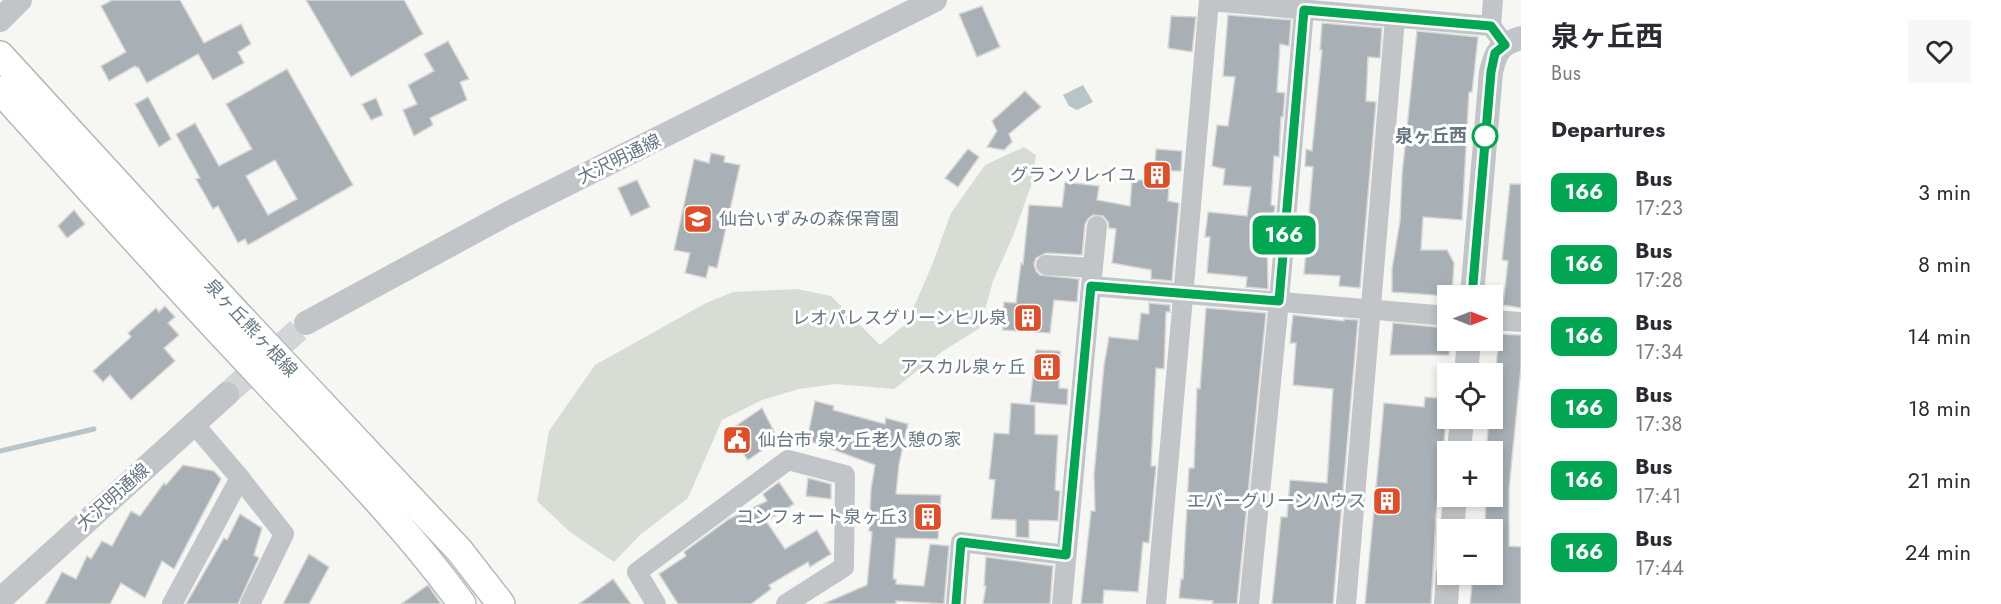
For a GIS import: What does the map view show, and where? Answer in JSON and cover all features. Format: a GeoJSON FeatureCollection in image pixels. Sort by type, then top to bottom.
{"type":"FeatureCollection","features":[{"type":"Feature","properties":{"kind":"main road","name":"泉ヶ丘熊ヶ根線"},"geometry":{"type":"LineString","coordinates":[[0,55],[222,298],[459,550],[501,604]]}},
{"type":"Feature","properties":{"kind":"main road","name":"泉ヶ丘熊ヶ根線"},"geometry":{"type":"LineString","coordinates":[[0,90],[228,342],[365,488],[439,573],[462,604]]}},
{"type":"Feature","properties":{"kind":"street"},"geometry":{"type":"LineString","coordinates":[[0,20],[20,0]]}},
{"type":"Feature","properties":{"kind":"street","name":"大沢明通線"},"geometry":{"type":"LineString","coordinates":[[306,323],[507,214],[934,0]]}},
{"type":"Feature","properties":{"kind":"street"},"geometry":{"type":"LineString","coordinates":[[1493,0],[1506,36]]}},
{"type":"Feature","properties":{"kind":"street"},"geometry":{"type":"LineString","coordinates":[[1156,604],[1209,1],[1395,19],[1506,36]]}},
{"type":"Feature","properties":{"kind":"street"},"geometry":{"type":"LineString","coordinates":[[1248,604],[1279,301],[1304,10]]}},
{"type":"Feature","properties":{"kind":"street"},"geometry":{"type":"LineString","coordinates":[[1346,604],[1395,19]]}},
{"type":"Feature","properties":{"kind":"street"},"geometry":{"type":"LineString","coordinates":[[1473,285],[1491,72],[1495,53],[1506,36]]}},
{"type":"Feature","properties":{"kind":"street"},"geometry":{"type":"LineString","coordinates":[[1062,604],[1097,226]]}},
{"type":"Feature","properties":{"kind":"street"},"geometry":{"type":"LineString","coordinates":[[1046,265],[1092,277],[1185,293],[1437,315]]}},
{"type":"Feature","properties":{"kind":"street"},"geometry":{"type":"LineString","coordinates":[[1503,321],[1521,322]]}},
{"type":"Feature","properties":{"kind":"street","name":"大沢明通線"},"geometry":{"type":"LineString","coordinates":[[0,600],[227,394]]}},
{"type":"Feature","properties":{"kind":"street"},"geometry":{"type":"LineString","coordinates":[[194,424],[284,534],[250,604]]}},
{"type":"Feature","properties":{"kind":"street"},"geometry":{"type":"LineString","coordinates":[[656,604],[637,572],[788,460],[845,475],[844,567],[786,604]]}},
{"type":"Feature","properties":{"kind":"street"},"geometry":{"type":"LineString","coordinates":[[172,604],[240,478]]}},
{"type":"Feature","properties":{"kind":"street"},"geometry":{"type":"LineString","coordinates":[[956,604],[961,542],[1066,555]]}},
{"type":"Feature","properties":{"kind":"street"},"geometry":{"type":"LineString","coordinates":[[1446,604],[1447,585]]}},
{"type":"Feature","properties":{"kind":"shaded area"},"geometry":{"type":"Polygon","coordinates":[[[1083,85],[1093,102],[1077,110],[1069,106],[1063,95],[1083,85]]]}},
{"type":"Feature","properties":{"kind":"shaded area"},"geometry":{"type":"Polygon","coordinates":[[[1024,147],[1036,155],[1031,186],[1013,236],[993,281],[980,328],[943,351],[894,389],[835,384],[799,389],[762,400],[722,420],[688,498],[640,535],[614,562],[570,532],[537,501],[549,431],[595,365],[706,303],[733,292],[797,289],[831,296],[880,345],[907,323],[951,213],[985,165],[1024,147]]]}},
{"type":"Feature","properties":{"kind":"building"},"geometry":{"type":"Polygon","coordinates":[[[112,0],[180,0],[204,43],[241,24],[251,44],[238,52],[244,63],[213,80],[198,54],[147,83],[138,67],[135,66],[109,81],[101,66],[126,52],[101,6],[112,0]]]}},
{"type":"Feature","properties":{"kind":"building"},"geometry":{"type":"Polygon","coordinates":[[[306,0],[404,0],[423,34],[351,77],[306,0]]]}},
{"type":"Feature","properties":{"kind":"building"},"geometry":{"type":"Polygon","coordinates":[[[982,6],[1000,47],[977,57],[959,14],[982,6]]]}},
{"type":"Feature","properties":{"kind":"building"},"geometry":{"type":"Polygon","coordinates":[[[1228,15],[1291,20],[1289,46],[1280,44],[1277,92],[1285,93],[1279,157],[1274,156],[1271,205],[1275,206],[1272,239],[1267,238],[1268,289],[1246,287],[1247,277],[1207,273],[1210,237],[1205,237],[1208,212],[1247,216],[1251,187],[1223,185],[1225,169],[1212,166],[1217,125],[1228,126],[1235,77],[1223,76],[1228,15]]]}},
{"type":"Feature","properties":{"kind":"building"},"geometry":{"type":"Polygon","coordinates":[[[1171,16],[1196,17],[1192,52],[1168,48],[1171,16]]]}},
{"type":"Feature","properties":{"kind":"building"},"geometry":{"type":"Polygon","coordinates":[[[1322,23],[1382,28],[1380,58],[1368,57],[1366,101],[1376,102],[1360,288],[1339,286],[1340,276],[1304,274],[1313,167],[1305,166],[1306,149],[1312,151],[1322,50],[1320,50],[1322,23]]]}},
{"type":"Feature","properties":{"kind":"building"},"geometry":{"type":"Polygon","coordinates":[[[1417,31],[1478,37],[1472,92],[1469,92],[1462,220],[1423,217],[1421,250],[1447,250],[1454,263],[1453,285],[1437,285],[1437,295],[1392,292],[1392,269],[1400,221],[1402,175],[1417,31]]]}},
{"type":"Feature","properties":{"kind":"building"},"geometry":{"type":"Polygon","coordinates":[[[448,41],[469,79],[460,82],[467,100],[430,118],[433,125],[414,136],[403,110],[417,104],[408,85],[434,71],[424,54],[448,41]]]}},
{"type":"Feature","properties":{"kind":"building"},"geometry":{"type":"Polygon","coordinates":[[[287,69],[353,185],[248,245],[245,239],[238,243],[218,206],[213,209],[196,179],[200,178],[176,134],[195,123],[219,166],[252,149],[226,104],[287,69]],[[275,160],[246,176],[268,215],[297,199],[275,160]]]}},
{"type":"Feature","properties":{"kind":"building"},"geometry":{"type":"Polygon","coordinates":[[[1025,91],[1041,107],[1009,134],[1012,142],[1004,150],[987,147],[997,131],[992,121],[1025,91]]]}},
{"type":"Feature","properties":{"kind":"building"},"geometry":{"type":"Polygon","coordinates":[[[148,97],[171,139],[159,147],[135,104],[148,97]]]}},
{"type":"Feature","properties":{"kind":"building"},"geometry":{"type":"Polygon","coordinates":[[[376,98],[383,115],[371,120],[362,104],[376,98]]]}},
{"type":"Feature","properties":{"kind":"building"},"geometry":{"type":"Polygon","coordinates":[[[968,149],[979,157],[958,187],[945,178],[968,149]]]}},
{"type":"Feature","properties":{"kind":"building"},"geometry":{"type":"Polygon","coordinates":[[[1156,149],[1182,151],[1181,171],[1170,171],[1168,201],[1179,203],[1172,281],[1151,279],[1151,270],[1112,263],[1116,229],[1109,228],[1103,216],[1093,215],[1085,224],[1082,255],[1046,253],[1036,258],[1034,264],[1040,275],[1079,279],[1077,302],[1054,300],[1050,333],[1003,330],[1004,302],[1016,303],[1021,263],[1023,264],[1029,205],[1062,207],[1065,182],[1099,186],[1097,200],[1130,206],[1132,180],[1144,180],[1146,165],[1155,163],[1156,149]]]}},
{"type":"Feature","properties":{"kind":"building"},"geometry":{"type":"Polygon","coordinates":[[[711,153],[725,156],[724,162],[740,165],[717,268],[709,266],[706,278],[685,273],[690,253],[674,250],[694,159],[709,163],[711,153]]]}},
{"type":"Feature","properties":{"kind":"building"},"geometry":{"type":"Polygon","coordinates":[[[637,180],[650,207],[631,216],[618,188],[637,180]]]}},
{"type":"Feature","properties":{"kind":"building"},"geometry":{"type":"Polygon","coordinates":[[[1510,184],[1521,184],[1521,308],[1503,305],[1508,261],[1502,260],[1510,184]]]}},
{"type":"Feature","properties":{"kind":"building"},"geometry":{"type":"Polygon","coordinates":[[[74,210],[85,224],[67,238],[58,226],[74,210]]]}},
{"type":"Feature","properties":{"kind":"building"},"geometry":{"type":"Polygon","coordinates":[[[1149,303],[1170,305],[1170,312],[1166,312],[1164,369],[1156,368],[1151,466],[1156,466],[1149,543],[1143,542],[1138,592],[1104,590],[1103,604],[1081,604],[1091,511],[1095,511],[1094,475],[1104,365],[1109,337],[1138,340],[1141,313],[1149,314],[1149,303]]]}},
{"type":"Feature","properties":{"kind":"building"},"geometry":{"type":"Polygon","coordinates":[[[165,306],[175,317],[168,323],[179,335],[164,348],[175,361],[131,400],[110,375],[103,382],[93,371],[131,337],[128,333],[156,308],[159,312],[165,306]]]}},
{"type":"Feature","properties":{"kind":"building"},"geometry":{"type":"Polygon","coordinates":[[[1206,308],[1266,313],[1237,604],[1212,604],[1213,601],[1179,598],[1181,579],[1183,579],[1189,468],[1194,468],[1197,388],[1200,389],[1206,308]]]}},
{"type":"Feature","properties":{"kind":"building"},"geometry":{"type":"Polygon","coordinates":[[[1293,315],[1344,321],[1344,319],[1358,320],[1333,604],[1272,604],[1281,517],[1287,517],[1290,480],[1327,483],[1333,389],[1293,385],[1296,343],[1290,343],[1293,315]]]}},
{"type":"Feature","properties":{"kind":"building"},"geometry":{"type":"Polygon","coordinates":[[[1393,323],[1437,327],[1437,351],[1449,351],[1449,355],[1390,355],[1393,323]]]}},
{"type":"Feature","properties":{"kind":"building"},"geometry":{"type":"Polygon","coordinates":[[[1503,334],[1521,335],[1521,367],[1509,489],[1509,546],[1521,547],[1521,604],[1470,604],[1472,585],[1503,585],[1503,519],[1485,519],[1486,507],[1503,507],[1503,441],[1487,441],[1488,429],[1503,429],[1503,363],[1496,363],[1498,351],[1503,351],[1503,334]]]}},
{"type":"Feature","properties":{"kind":"building"},"geometry":{"type":"Polygon","coordinates":[[[1036,350],[1060,351],[1059,388],[1068,389],[1067,405],[1030,402],[1036,350]]]}},
{"type":"Feature","properties":{"kind":"building"},"geometry":{"type":"Polygon","coordinates":[[[1425,397],[1437,398],[1437,429],[1445,429],[1444,441],[1437,441],[1437,506],[1431,604],[1365,604],[1384,403],[1424,407],[1425,397]]]}},
{"type":"Feature","properties":{"kind":"building"},"geometry":{"type":"Polygon","coordinates":[[[815,401],[834,406],[833,410],[885,424],[886,418],[908,424],[899,464],[896,494],[941,495],[938,539],[896,538],[893,579],[896,579],[896,584],[924,586],[930,544],[949,546],[944,604],[896,601],[896,604],[823,604],[867,585],[872,532],[869,531],[871,489],[875,465],[807,440],[815,401]]]}},
{"type":"Feature","properties":{"kind":"building"},"geometry":{"type":"Polygon","coordinates":[[[1011,403],[1035,405],[1035,434],[1058,435],[1055,490],[1060,491],[1058,521],[1029,520],[1029,538],[1016,537],[1016,520],[991,519],[995,480],[989,479],[994,433],[1009,434],[1011,403]]]}},
{"type":"Feature","properties":{"kind":"building"},"geometry":{"type":"Polygon","coordinates":[[[762,408],[778,439],[748,460],[727,432],[762,408]]]}},
{"type":"Feature","properties":{"kind":"building"},"geometry":{"type":"Polygon","coordinates":[[[183,465],[214,471],[221,479],[174,569],[162,561],[145,598],[121,583],[110,604],[45,604],[62,572],[76,579],[87,556],[91,559],[102,541],[112,546],[131,511],[140,516],[164,483],[166,485],[183,465]]]}},
{"type":"Feature","properties":{"kind":"building"},"geometry":{"type":"Polygon","coordinates":[[[808,478],[831,484],[831,499],[806,496],[808,478]]]}},
{"type":"Feature","properties":{"kind":"building"},"geometry":{"type":"Polygon","coordinates":[[[779,482],[794,504],[766,521],[785,549],[817,530],[831,554],[810,567],[808,562],[769,585],[771,589],[751,604],[678,604],[659,574],[686,556],[684,552],[729,519],[767,501],[763,494],[779,482]]]}},
{"type":"Feature","properties":{"kind":"building"},"geometry":{"type":"Polygon","coordinates":[[[240,514],[262,528],[254,555],[259,558],[238,604],[186,604],[224,538],[227,540],[240,514]]]}},
{"type":"Feature","properties":{"kind":"building"},"geometry":{"type":"Polygon","coordinates":[[[309,554],[329,567],[309,604],[283,604],[309,554]]]}},
{"type":"Feature","properties":{"kind":"building"},"geometry":{"type":"Polygon","coordinates":[[[986,557],[1053,566],[1050,604],[983,604],[986,586],[984,586],[986,557]]]}},
{"type":"Feature","properties":{"kind":"building"},"geometry":{"type":"Polygon","coordinates":[[[613,579],[631,604],[579,604],[613,579]]]}},
{"type":"Feature","properties":{"kind":"building"},"geometry":{"type":"Polygon","coordinates":[[[428,585],[441,604],[401,604],[428,585]]]}},
{"type":"Feature","properties":{"kind":"waterway"},"geometry":{"type":"LineString","coordinates":[[0,451],[94,429]]}},
{"type":"Feature","properties":{"kind":"tunnel"},"geometry":{"type":"LineString","coordinates":[[227,394],[306,323]]}},
{"type":"Feature","properties":{"kind":"bus line","name":"166"},"geometry":{"type":"LineString","coordinates":[[956,604],[961,542],[1066,555],[1091,286],[1279,301],[1304,10],[1491,26],[1505,45],[1495,53],[1491,72],[1473,285]]}},
{"type":"Feature","properties":{"kind":"place","name":"泉ヶ丘西"},"geometry":{"type":"Point","coordinates":[1485,136]}},
{"type":"Feature","properties":{"kind":"place","name":"グランソレイユ"},"geometry":{"type":"Point","coordinates":[1157,175]}},
{"type":"Feature","properties":{"kind":"place","name":"仙台いずみの森保育園"},"geometry":{"type":"Point","coordinates":[698,219]}},
{"type":"Feature","properties":{"kind":"place","name":"レオパレスグリーンヒル泉"},"geometry":{"type":"Point","coordinates":[1028,318]}},
{"type":"Feature","properties":{"kind":"place","name":"アスカル泉ヶ丘"},"geometry":{"type":"Point","coordinates":[1047,367]}},
{"type":"Feature","properties":{"kind":"place","name":"仙台市 泉ヶ丘老人憩の家"},"geometry":{"type":"Point","coordinates":[737,440]}},
{"type":"Feature","properties":{"kind":"place","name":"エバーグリーンハウス"},"geometry":{"type":"Point","coordinates":[1387,501]}},
{"type":"Feature","properties":{"kind":"place","name":"コンフォート泉ヶ丘3"},"geometry":{"type":"Point","coordinates":[928,517]}}]}
